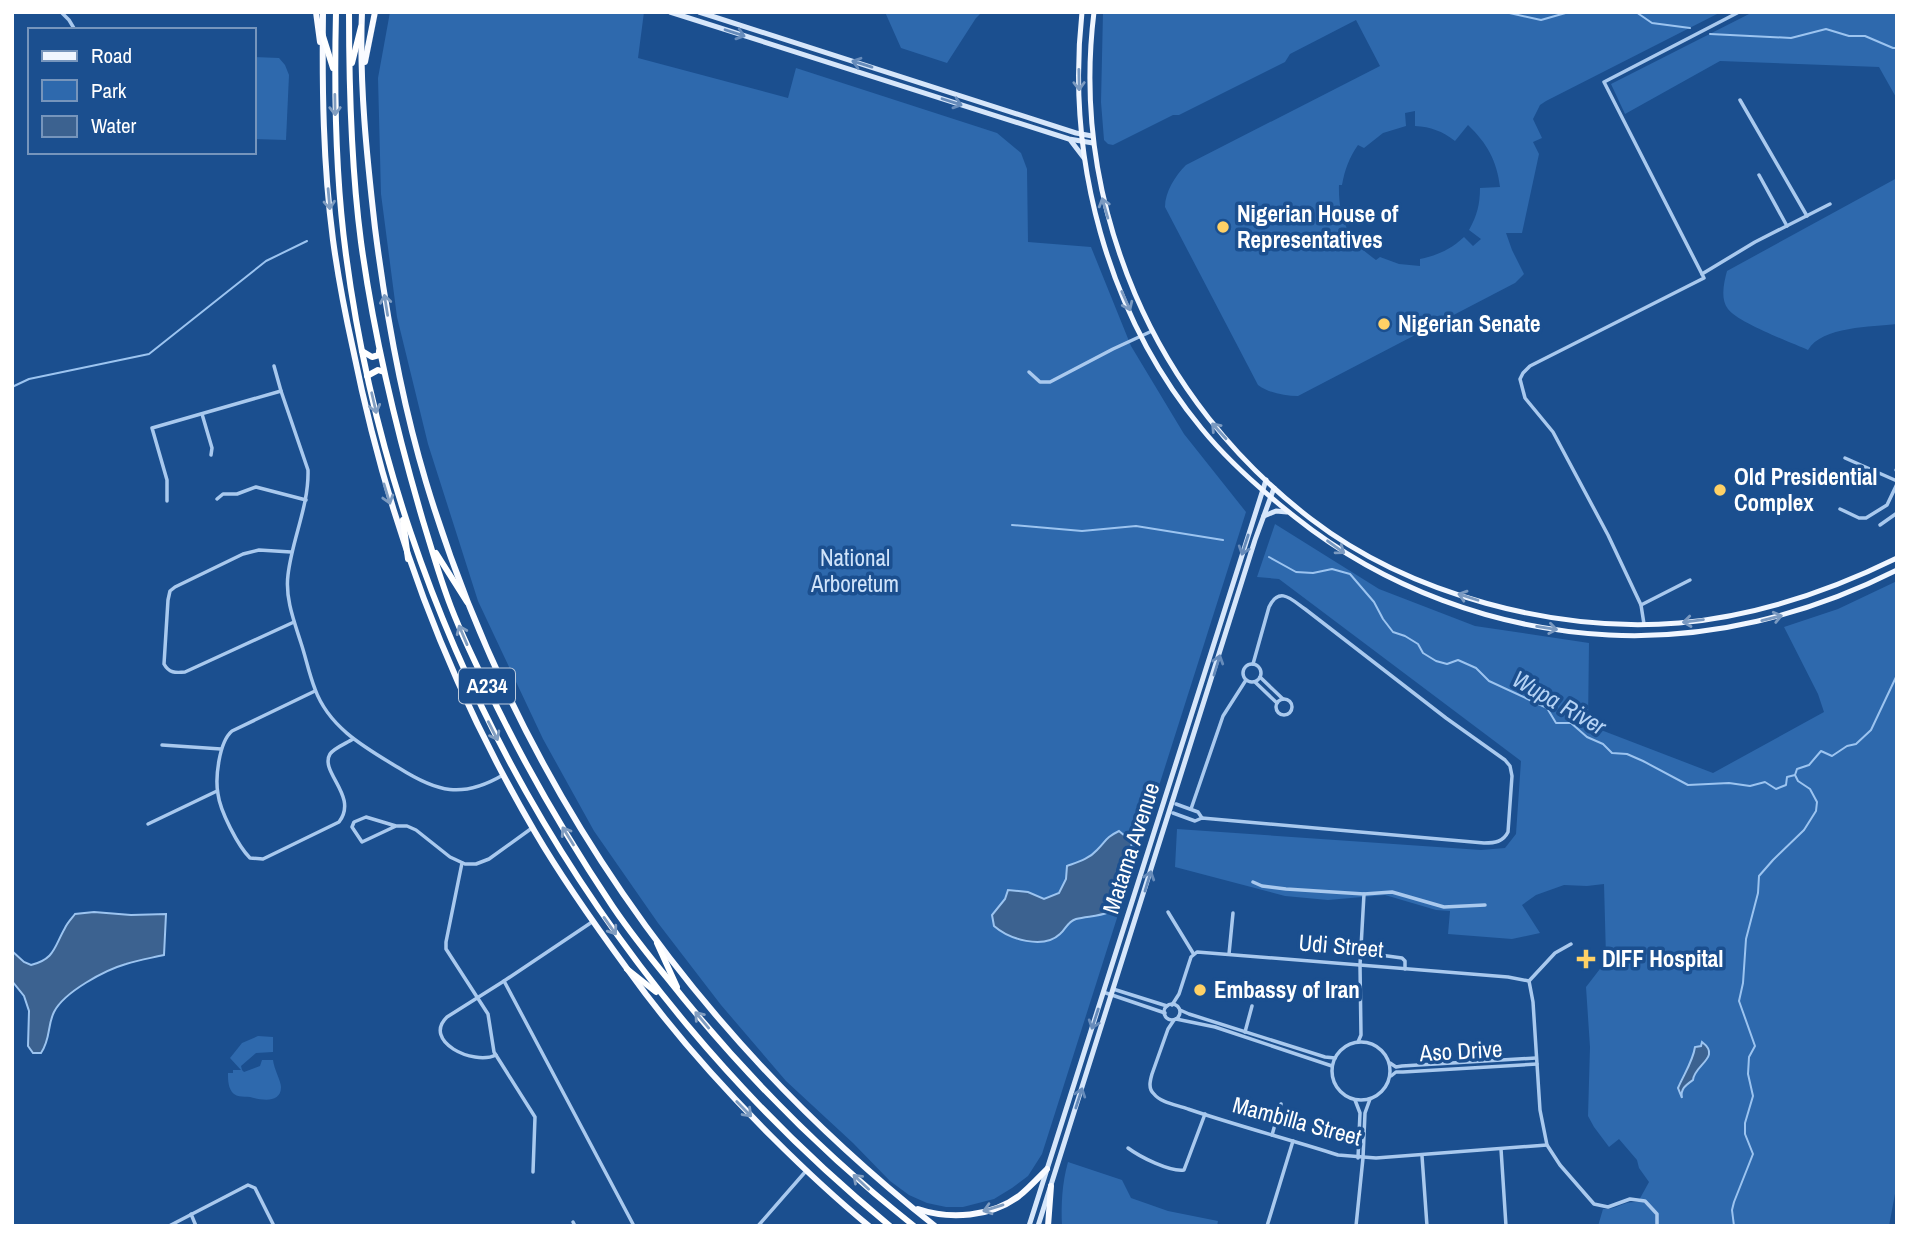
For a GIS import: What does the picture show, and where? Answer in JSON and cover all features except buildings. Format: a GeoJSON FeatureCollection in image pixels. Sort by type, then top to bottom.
{"type":"FeatureCollection","features":[{"type":"Feature","properties":{"kind":"highway"},"geometry":{"type":"LineString","coordinates":[[316,12],[321,48],[323,124],[333,243],[347,323],[384,485],[408,559],[450,666],[532,828],[592,922],[675,1031],[715,1078],[806,1171],[869,1226]]}},
{"type":"Feature","properties":{"kind":"highway"},"geometry":{"type":"LineString","coordinates":[[321,48],[323,12]]}},
{"type":"Feature","properties":{"kind":"highway","name":"A234"},"geometry":{"type":"LineString","coordinates":[[335,12],[335,134],[341,205],[348,267],[367,376],[400,501],[439,611],[482,709],[553,841],[596,906],[666,1001],[716,1060],[769,1116],[890,1226]]}},
{"type":"Feature","properties":{"kind":"highway","name":"A234"},"geometry":{"type":"LineString","coordinates":[[349,12],[355,192],[361,245],[379,346],[408,473],[452,608],[468,647],[550,807],[614,909],[728,1051],[799,1124],[874,1194],[914,1226]]}},
{"type":"Feature","properties":{"kind":"highway"},"geometry":{"type":"LineString","coordinates":[[362,12],[367,150],[391,336],[425,481],[467,601],[506,691],[556,787],[596,853],[657,943],[730,1033],[773,1079],[871,1174],[935,1226]]}},
{"type":"Feature","properties":{"kind":"highway"},"geometry":{"type":"LineString","coordinates":[[363,71],[376,12]]}},
{"type":"Feature","properties":{"kind":"highway"},"geometry":{"type":"LineString","coordinates":[[349,72],[362,27]]}},
{"type":"Feature","properties":{"kind":"highway"},"geometry":{"type":"LineString","coordinates":[[323,33],[335,79]]}},
{"type":"Feature","properties":{"kind":"highway"},"geometry":{"type":"LineString","coordinates":[[362,351],[376,357],[379,355],[379,346]]}},
{"type":"Feature","properties":{"kind":"highway"},"geometry":{"type":"LineString","coordinates":[[367,376],[378,370],[384,372]]}},
{"type":"Feature","properties":{"kind":"highway"},"geometry":{"type":"LineString","coordinates":[[400,501],[408,559]]}},
{"type":"Feature","properties":{"kind":"highway"},"geometry":{"type":"LineString","coordinates":[[431,546],[467,601]]}},
{"type":"Feature","properties":{"kind":"highway"},"geometry":{"type":"LineString","coordinates":[[657,943],[681,995]]}},
{"type":"Feature","properties":{"kind":"highway"},"geometry":{"type":"LineString","coordinates":[[628,970],[666,1001]]}},
{"type":"Feature","properties":{"kind":"highway"},"geometry":{"type":"LineString","coordinates":[[912,1207],[929,1213],[949,1215],[985,1211],[1005,1205],[1020,1195],[1047,1169]]}},
{"type":"Feature","properties":{"kind":"highway"},"geometry":{"type":"LineString","coordinates":[[1048,1226],[1051,1186]]}},
{"type":"Feature","properties":{"kind":"main road"},"geometry":{"type":"LineString","coordinates":[[670,12],[1069,139],[1093,143]]}},
{"type":"Feature","properties":{"kind":"main road"},"geometry":{"type":"LineString","coordinates":[[699,12],[1092,136]]}},
{"type":"Feature","properties":{"kind":"main road"},"geometry":{"type":"LineString","coordinates":[[1082,12],[1080,118],[1092,202],[1108,257],[1142,336],[1165,377],[1202,429],[1227,457],[1270,498],[1345,554],[1397,582],[1475,611],[1523,624],[1608,635],[1649,635],[1750,624],[1842,596],[1897,570]]}},
{"type":"Feature","properties":{"kind":"main road"},"geometry":{"type":"LineString","coordinates":[[1094,12],[1090,63],[1092,136],[1099,185],[1128,279],[1175,372],[1211,422],[1274,488],[1311,519],[1350,545],[1401,572],[1456,593],[1499,607],[1546,617],[1606,624],[1712,619],[1795,600],[1856,578],[1897,558]]}},
{"type":"Feature","properties":{"kind":"main road"},"geometry":{"type":"LineString","coordinates":[[1067,130],[1073,128],[1080,118]]}},
{"type":"Feature","properties":{"kind":"main road"},"geometry":{"type":"LineString","coordinates":[[1069,139],[1086,160]]}},
{"type":"Feature","properties":{"kind":"main road","name":"Matama Avenue"},"geometry":{"type":"LineString","coordinates":[[1029,1226],[1266,480]]}},
{"type":"Feature","properties":{"kind":"main road","name":"Matama Avenue"},"geometry":{"type":"LineString","coordinates":[[1038,1226],[1274,488]]}},
{"type":"Feature","properties":{"kind":"main road"},"geometry":{"type":"LineString","coordinates":[[1264,516],[1276,511],[1288,512]]}},
{"type":"Feature","properties":{"kind":"main road"},"geometry":{"type":"LineString","coordinates":[[1179,753],[1188,755]]}},
{"type":"Feature","properties":{"kind":"main road"},"geometry":{"type":"LineString","coordinates":[[1061,1124],[1070,1126]]}},
{"type":"Feature","properties":{"kind":"street"},"geometry":{"type":"LineString","coordinates":[[61,12],[74,28]]}},
{"type":"Feature","properties":{"kind":"street"},"geometry":{"type":"LineString","coordinates":[[1644,624],[1640,605],[1608,535],[1563,448],[1545,420],[1525,398],[1520,379],[1530,366],[1704,278],[1604,82],[1740,12]]}},
{"type":"Feature","properties":{"kind":"street"},"geometry":{"type":"LineString","coordinates":[[1741,100],[1807,216]]}},
{"type":"Feature","properties":{"kind":"street"},"geometry":{"type":"LineString","coordinates":[[1759,175],[1787,226]]}},
{"type":"Feature","properties":{"kind":"street"},"geometry":{"type":"LineString","coordinates":[[1702,274],[1830,204]]}},
{"type":"Feature","properties":{"kind":"street"},"geometry":{"type":"LineString","coordinates":[[1029,372],[1040,382],[1051,382],[1152,331]]}},
{"type":"Feature","properties":{"kind":"street"},"geometry":{"type":"LineString","coordinates":[[274,366],[308,470],[306,500],[291,552],[287,579],[294,622],[315,691],[323,706],[354,739],[424,783],[437,788],[476,788],[503,775]]}},
{"type":"Feature","properties":{"kind":"street"},"geometry":{"type":"LineString","coordinates":[[167,501],[167,480],[152,428],[281,391]]}},
{"type":"Feature","properties":{"kind":"street"},"geometry":{"type":"LineString","coordinates":[[202,414],[212,448],[211,456]]}},
{"type":"Feature","properties":{"kind":"street"},"geometry":{"type":"LineString","coordinates":[[1840,509],[1859,518],[1867,518],[1887,505],[1897,482],[1845,458]]}},
{"type":"Feature","properties":{"kind":"street"},"geometry":{"type":"LineString","coordinates":[[217,499],[223,494],[237,494],[256,487],[306,500]]}},
{"type":"Feature","properties":{"kind":"street"},"geometry":{"type":"LineString","coordinates":[[1880,525],[1897,513]]}},
{"type":"Feature","properties":{"kind":"street"},"geometry":{"type":"LineString","coordinates":[[291,552],[259,550],[243,554],[170,591],[164,664],[172,673],[185,672],[294,622]]}},
{"type":"Feature","properties":{"kind":"street"},"geometry":{"type":"LineString","coordinates":[[1640,605],[1690,580]]}},
{"type":"Feature","properties":{"kind":"street"},"geometry":{"type":"LineString","coordinates":[[1173,813],[1195,821],[1202,818],[1484,843],[1500,841],[1508,832],[1512,776],[1510,766],[1505,760],[1290,598],[1278,595],[1272,600],[1253,664]]}},
{"type":"Feature","properties":{"kind":"street"},"geometry":{"type":"LineString","coordinates":[[1255,682],[1260,677],[1260,669],[1253,664],[1247,665],[1243,669],[1246,680],[1255,682],[1277,704]]}},
{"type":"Feature","properties":{"kind":"street"},"geometry":{"type":"LineString","coordinates":[[1260,677],[1292,704],[1289,714],[1284,715],[1276,709],[1283,699]]}},
{"type":"Feature","properties":{"kind":"street"},"geometry":{"type":"LineString","coordinates":[[1191,809],[1223,716],[1246,680]]}},
{"type":"Feature","properties":{"kind":"street"},"geometry":{"type":"LineString","coordinates":[[315,691],[232,731],[223,741],[217,791],[227,818],[250,858],[263,859],[339,822],[343,816],[345,801],[328,762],[329,756],[354,739]]}},
{"type":"Feature","properties":{"kind":"street"},"geometry":{"type":"LineString","coordinates":[[162,745],[221,749]]}},
{"type":"Feature","properties":{"kind":"street"},"geometry":{"type":"LineString","coordinates":[[148,824],[217,791]]}},
{"type":"Feature","properties":{"kind":"street"},"geometry":{"type":"LineString","coordinates":[[1176,804],[1198,812],[1202,818]]}},
{"type":"Feature","properties":{"kind":"street"},"geometry":{"type":"LineString","coordinates":[[396,826],[362,842],[352,827],[354,822],[366,817],[396,826],[407,826],[450,857],[462,863],[477,864],[489,859],[532,828]]}},
{"type":"Feature","properties":{"kind":"street"},"geometry":{"type":"LineString","coordinates":[[462,863],[446,945],[448,953],[489,1017],[492,1045],[496,1055],[535,1117],[533,1172]]}},
{"type":"Feature","properties":{"kind":"street"},"geometry":{"type":"LineString","coordinates":[[1253,882],[1275,888],[1364,894],[1392,892],[1444,907],[1485,905]]}},
{"type":"Feature","properties":{"kind":"street"},"geometry":{"type":"LineString","coordinates":[[1358,1042],[1361,1035],[1360,965],[1364,894]]}},
{"type":"Feature","properties":{"kind":"street"},"geometry":{"type":"LineString","coordinates":[[1168,912],[1193,953],[1179,994],[1166,1015],[1168,1029]]}},
{"type":"Feature","properties":{"kind":"street"},"geometry":{"type":"LineString","coordinates":[[1229,954],[1233,913]]}},
{"type":"Feature","properties":{"kind":"street"},"geometry":{"type":"LineString","coordinates":[[496,1055],[482,1058],[460,1054],[450,1047],[442,1034],[441,1024],[447,1017],[479,999],[592,922]]}},
{"type":"Feature","properties":{"kind":"street"},"geometry":{"type":"LineString","coordinates":[[1380,944],[1380,955],[1402,958],[1405,961],[1405,969]]}},
{"type":"Feature","properties":{"kind":"street"},"geometry":{"type":"LineString","coordinates":[[1571,944],[1555,953],[1529,981],[1542,1123],[1547,1145],[1560,1165],[1594,1204],[1608,1207],[1630,1199],[1645,1201],[1657,1214],[1657,1226]]}},
{"type":"Feature","properties":{"kind":"street","name":"Udi Street"},"geometry":{"type":"LineString","coordinates":[[1193,953],[1508,977],[1529,981]]}},
{"type":"Feature","properties":{"kind":"street"},"geometry":{"type":"LineString","coordinates":[[504,981],[634,1226]]}},
{"type":"Feature","properties":{"kind":"street"},"geometry":{"type":"LineString","coordinates":[[1104,989],[1170,1006],[1245,1032],[1335,1058]]}},
{"type":"Feature","properties":{"kind":"street"},"geometry":{"type":"LineString","coordinates":[[1113,992],[1175,1019],[1215,1027],[1332,1066]]}},
{"type":"Feature","properties":{"kind":"street"},"geometry":{"type":"LineString","coordinates":[[1168,1029],[1180,1015],[1179,994]]}},
{"type":"Feature","properties":{"kind":"street"},"geometry":{"type":"LineString","coordinates":[[1245,1032],[1252,1006]]}},
{"type":"Feature","properties":{"kind":"street","name":"Mambilla Street"},"geometry":{"type":"LineString","coordinates":[[1168,1029],[1150,1081],[1154,1095],[1165,1101],[1272,1135],[1338,1155],[1361,1158],[1422,1156],[1547,1145]]}},
{"type":"Feature","properties":{"kind":"street"},"geometry":{"type":"LineString","coordinates":[[1358,1042],[1368,1042],[1378,1047],[1389,1062],[1390,1078],[1380,1093],[1370,1099],[1354,1100],[1346,1097],[1337,1089],[1332,1078],[1335,1058],[1344,1046],[1358,1042]]}},
{"type":"Feature","properties":{"kind":"street","name":"Aso Drive"},"geometry":{"type":"LineString","coordinates":[[1389,1062],[1402,1066],[1536,1058]]}},
{"type":"Feature","properties":{"kind":"street","name":"Aso Drive"},"geometry":{"type":"LineString","coordinates":[[1390,1078],[1396,1072],[1537,1064]]}},
{"type":"Feature","properties":{"kind":"street"},"geometry":{"type":"LineString","coordinates":[[1356,1226],[1365,1113],[1370,1099]]}},
{"type":"Feature","properties":{"kind":"street"},"geometry":{"type":"LineString","coordinates":[[1354,1100],[1360,1113],[1361,1158]]}},
{"type":"Feature","properties":{"kind":"street"},"geometry":{"type":"LineString","coordinates":[[1272,1135],[1281,1104]]}},
{"type":"Feature","properties":{"kind":"street"},"geometry":{"type":"LineString","coordinates":[[1128,1148],[1139,1156],[1177,1171],[1184,1170],[1205,1114]]}},
{"type":"Feature","properties":{"kind":"street"},"geometry":{"type":"LineString","coordinates":[[1267,1226],[1293,1141]]}},
{"type":"Feature","properties":{"kind":"street"},"geometry":{"type":"LineString","coordinates":[[1501,1149],[1506,1226]]}},
{"type":"Feature","properties":{"kind":"street"},"geometry":{"type":"LineString","coordinates":[[1422,1156],[1427,1226]]}},
{"type":"Feature","properties":{"kind":"street"},"geometry":{"type":"LineString","coordinates":[[758,1226],[806,1171]]}},
{"type":"Feature","properties":{"kind":"street"},"geometry":{"type":"LineString","coordinates":[[169,1226],[241,1188],[252,1186],[274,1226]]}},
{"type":"Feature","properties":{"kind":"street"},"geometry":{"type":"LineString","coordinates":[[191,1214],[196,1226]]}},
{"type":"Feature","properties":{"kind":"green space","name":"National Arboretum"},"geometry":{"type":"Polygon","coordinates":[[[390,12],[644,12],[638,58],[788,98],[796,68],[997,133],[1021,153],[1027,169],[1028,242],[1091,247],[1131,346],[1184,434],[1246,512],[1042,1154],[1028,1176],[994,1199],[963,1207],[946,1207],[909,1195],[890,1181],[786,1081],[721,1005],[658,923],[594,831],[543,739],[478,601],[428,444],[397,317],[381,194],[378,78],[390,12]]]}},
{"type":"Feature","properties":{"kind":"green space"},"geometry":{"type":"Polygon","coordinates":[[[885,12],[982,12],[947,63],[901,48],[885,12]]]}},
{"type":"Feature","properties":{"kind":"green space"},"geometry":{"type":"Polygon","coordinates":[[[1103,12],[1721,12],[1540,105],[1533,119],[1542,138],[1533,142],[1539,154],[1522,233],[1506,233],[1524,274],[1515,283],[1298,396],[1277,394],[1258,385],[1165,207],[1165,201],[1171,184],[1186,165],[1380,66],[1356,20],[1290,54],[1285,62],[1113,145],[1104,140],[1101,102],[1103,12]],[[1415,111],[1405,113],[1406,126],[1383,133],[1364,148],[1358,145],[1348,164],[1342,185],[1339,185],[1339,197],[1347,228],[1367,253],[1376,260],[1380,257],[1399,264],[1420,266],[1420,259],[1443,251],[1464,237],[1473,246],[1481,239],[1469,230],[1478,210],[1480,188],[1500,187],[1490,153],[1468,125],[1455,141],[1436,130],[1415,126],[1415,111]]]}},
{"type":"Feature","properties":{"kind":"green space"},"geometry":{"type":"Polygon","coordinates":[[[1753,12],[1897,12],[1897,99],[1879,67],[1720,61],[1625,114],[1611,84],[1753,12]]]}},
{"type":"Feature","properties":{"kind":"green space"},"geometry":{"type":"Polygon","coordinates":[[[256,57],[279,58],[289,75],[286,140],[256,139],[256,57]]]}},
{"type":"Feature","properties":{"kind":"green space"},"geometry":{"type":"Polygon","coordinates":[[[1897,178],[1897,324],[1836,332],[1824,336],[1808,350],[1753,326],[1728,309],[1723,295],[1727,271],[1897,178]]]}},
{"type":"Feature","properties":{"kind":"green space"},"geometry":{"type":"Polygon","coordinates":[[[1275,524],[1379,589],[1475,626],[1589,643],[1588,725],[1713,773],[1824,712],[1818,694],[1784,627],[1838,609],[1897,581],[1897,1183],[1889,1226],[1598,1226],[1603,1209],[1638,1202],[1649,1182],[1637,1160],[1619,1139],[1609,1147],[1588,1116],[1590,1047],[1586,987],[1606,957],[1604,884],[1564,885],[1536,895],[1522,905],[1540,933],[1512,939],[1448,934],[1450,911],[1436,910],[1385,895],[1328,900],[1285,896],[1175,867],[1177,829],[1481,850],[1505,848],[1516,834],[1521,761],[1279,579],[1257,577],[1275,524]]]}},
{"type":"Feature","properties":{"kind":"green space"},"geometry":{"type":"Polygon","coordinates":[[[258,1036],[273,1037],[273,1052],[256,1053],[241,1066],[244,1072],[260,1066],[262,1060],[273,1060],[281,1087],[278,1096],[270,1100],[238,1096],[232,1092],[229,1084],[228,1073],[241,1070],[230,1058],[242,1043],[258,1036]]]}},
{"type":"Feature","properties":{"kind":"green space"},"geometry":{"type":"Polygon","coordinates":[[[1068,1162],[1122,1180],[1131,1198],[1168,1211],[1218,1221],[1217,1226],[1062,1226],[1062,1194],[1068,1162]]]}},
{"type":"Feature","properties":{"kind":"water"},"geometry":{"type":"Polygon","coordinates":[[[1119,831],[1125,836],[1134,837],[1109,912],[1073,920],[1060,934],[1045,941],[1026,941],[1008,935],[994,926],[992,915],[1005,899],[1008,890],[1028,892],[1044,899],[1059,893],[1066,879],[1067,866],[1090,856],[1119,831]]]}},
{"type":"Feature","properties":{"kind":"water"},"geometry":{"type":"Polygon","coordinates":[[[75,914],[166,914],[164,955],[117,967],[76,990],[59,1004],[54,1012],[41,1053],[33,1053],[28,1046],[29,1011],[24,996],[12,981],[12,951],[31,965],[39,962],[53,951],[75,914]]]}},
{"type":"Feature","properties":{"kind":"water"},"geometry":{"type":"Polygon","coordinates":[[[1702,1042],[1709,1052],[1708,1057],[1693,1080],[1684,1088],[1682,1098],[1678,1088],[1695,1047],[1701,1046],[1702,1042]]]}},
{"type":"Feature","properties":{"kind":"waterway"},"geometry":{"type":"LineString","coordinates":[[1505,12],[1541,20],[1569,12]]}},
{"type":"Feature","properties":{"kind":"waterway"},"geometry":{"type":"LineString","coordinates":[[1636,12],[1652,23],[1690,28]]}},
{"type":"Feature","properties":{"kind":"waterway"},"geometry":{"type":"LineString","coordinates":[[1710,34],[1791,38],[1826,29],[1849,36],[1865,36],[1897,48]]}},
{"type":"Feature","properties":{"kind":"waterway"},"geometry":{"type":"LineString","coordinates":[[12,387],[29,379],[149,354],[266,261],[307,241]]}},
{"type":"Feature","properties":{"kind":"waterway"},"geometry":{"type":"LineString","coordinates":[[1012,525],[1082,531],[1136,526],[1223,540]]}},
{"type":"Feature","properties":{"kind":"waterway","name":"Wupa River"},"geometry":{"type":"LineString","coordinates":[[1269,557],[1296,572],[1313,573],[1332,569],[1350,574],[1374,602],[1393,632],[1418,644],[1423,653],[1436,661],[1447,664],[1458,660],[1476,668],[1489,681],[1547,708],[1556,723],[1571,723],[1612,753],[1627,754],[1688,785],[1729,783],[1750,786],[1765,782],[1776,789],[1786,785],[1787,777],[1795,775],[1797,769],[1809,765],[1821,751],[1832,756],[1847,746],[1856,744],[1871,730],[1897,675]]}},
{"type":"Feature","properties":{"kind":"waterway"},"geometry":{"type":"LineString","coordinates":[[1734,1226],[1734,1202],[1753,1154],[1745,1134],[1745,1123],[1753,1096],[1748,1074],[1749,1057],[1755,1046],[1739,1001],[1746,939],[1758,893],[1759,876],[1804,830],[1816,811],[1817,802],[1810,789],[1798,781],[1795,775]]}},
{"type":"Feature","properties":{"kind":"place","name":"Nigerian House of Representatives"},"geometry":{"type":"Point","coordinates":[1223,227]}},
{"type":"Feature","properties":{"kind":"place","name":"Nigerian Senate"},"geometry":{"type":"Point","coordinates":[1384,324]}},
{"type":"Feature","properties":{"kind":"place","name":"Old Presidential Complex"},"geometry":{"type":"Point","coordinates":[1720,490]}},
{"type":"Feature","properties":{"kind":"place","name":"DIFF Hospital"},"geometry":{"type":"Point","coordinates":[1586,959]}},
{"type":"Feature","properties":{"kind":"place","name":"Embassy of Iran"},"geometry":{"type":"Point","coordinates":[1200,990]}}]}
